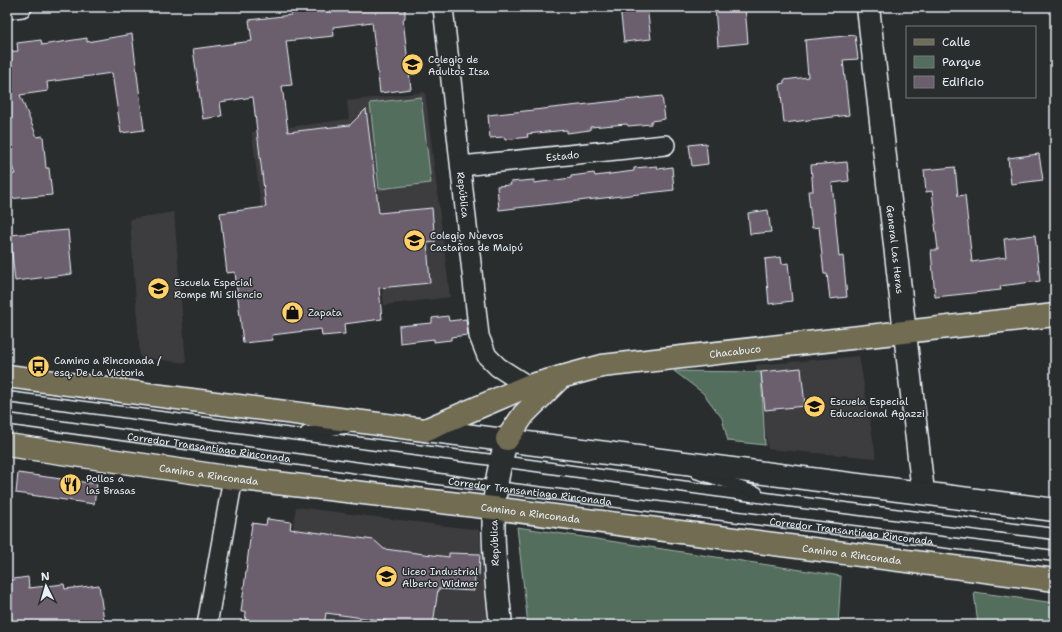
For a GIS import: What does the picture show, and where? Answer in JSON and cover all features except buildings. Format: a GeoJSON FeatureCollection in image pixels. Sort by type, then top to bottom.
{"type":"FeatureCollection","features":[{"type":"Feature","properties":{"kind":"main road","name":"Chacabuco"},"geometry":{"type":"LineString","coordinates":[[425,430],[528,386],[602,366],[1055,314]]}},
{"type":"Feature","properties":{"kind":"main road"},"geometry":{"type":"LineString","coordinates":[[7,376],[425,430]]}},
{"type":"Feature","properties":{"kind":"main road"},"geometry":{"type":"LineString","coordinates":[[507,439],[524,414],[561,377]]}},
{"type":"Feature","properties":{"kind":"main road","name":"Camino a Rinconada"},"geometry":{"type":"LineString","coordinates":[[7,444],[233,478],[493,508],[1055,580]]}},
{"type":"Feature","properties":{"kind":"street"},"geometry":{"type":"LineString","coordinates":[[7,9],[22,7]]}},
{"type":"Feature","properties":{"kind":"street","name":"República"},"geometry":{"type":"LineString","coordinates":[[443,7],[479,336],[487,356],[498,367],[528,386]]}},
{"type":"Feature","properties":{"kind":"street","name":"General Las Heras"},"geometry":{"type":"LineString","coordinates":[[868,7],[923,492]]}},
{"type":"Feature","properties":{"kind":"street","name":"Estado"},"geometry":{"type":"LineString","coordinates":[[461,166],[665,145]]}},
{"type":"Feature","properties":{"kind":"street"},"geometry":{"type":"LineString","coordinates":[[425,430],[507,439],[1055,510]]}},
{"type":"Feature","properties":{"kind":"street","name":"República"},"geometry":{"type":"LineString","coordinates":[[501,625],[494,558],[493,508],[500,461],[507,439]]}},
{"type":"Feature","properties":{"kind":"street"},"geometry":{"type":"LineString","coordinates":[[207,625],[233,478]]}},
{"type":"Feature","properties":{"kind":"lane"},"geometry":{"type":"LineString","coordinates":[[7,397],[500,461],[788,501],[1055,534]]}},
{"type":"Feature","properties":{"kind":"lane","name":"Corredor Transantiago Rinconada"},"geometry":{"type":"LineString","coordinates":[[7,419],[496,486],[1055,556]]}},
{"type":"Feature","properties":{"kind":"lane"},"geometry":{"type":"LineString","coordinates":[[287,434],[382,425]]}},
{"type":"Feature","properties":{"kind":"lane"},"geometry":{"type":"LineString","coordinates":[[642,457],[788,501]]}},
{"type":"Feature","properties":{"kind":"shaded area"},"geometry":{"type":"Polygon","coordinates":[[[425,92],[450,297],[384,305],[377,247],[267,259],[252,132],[349,119],[347,101],[425,92]]]}},
{"type":"Feature","properties":{"kind":"shaded area","name":"Escuela Especial Rompe Mi Silencio"},"geometry":{"type":"Polygon","coordinates":[[[174,212],[186,363],[140,357],[130,219],[174,212]]]}},
{"type":"Feature","properties":{"kind":"shaded area","name":"Escuela Especial Educacional Agazzi"},"geometry":{"type":"Polygon","coordinates":[[[859,356],[876,458],[768,449],[756,365],[859,356]]]}},
{"type":"Feature","properties":{"kind":"shaded area","name":"Liceo Industrial Alberto Widmer"},"geometry":{"type":"Polygon","coordinates":[[[296,507],[479,530],[490,625],[280,625],[296,507]]]}},
{"type":"Feature","properties":{"kind":"green space"},"geometry":{"type":"Polygon","coordinates":[[[421,97],[431,183],[379,189],[370,103],[421,97]]]}},
{"type":"Feature","properties":{"kind":"green space"},"geometry":{"type":"Polygon","coordinates":[[[674,371],[761,372],[765,445],[728,441],[722,418],[703,393],[674,371]]]}},
{"type":"Feature","properties":{"kind":"green space"},"geometry":{"type":"Polygon","coordinates":[[[517,527],[841,576],[838,625],[528,625],[517,527]]]}},
{"type":"Feature","properties":{"kind":"green space"},"geometry":{"type":"Polygon","coordinates":[[[974,592],[1055,603],[1055,625],[978,625],[974,592]]]}},
{"type":"Feature","properties":{"kind":"place","name":"Colegio de Adultos Itsa"},"geometry":{"type":"Point","coordinates":[413,65]}},
{"type":"Feature","properties":{"kind":"place","name":"Colegio Nuevos Castaños de Maipú"},"geometry":{"type":"Point","coordinates":[414,241]}},
{"type":"Feature","properties":{"kind":"place","name":"Escuela Especial Rompe Mi Silencio"},"geometry":{"type":"Point","coordinates":[158,288]}},
{"type":"Feature","properties":{"kind":"place","name":"Zapata"},"geometry":{"type":"Point","coordinates":[292,312]}},
{"type":"Feature","properties":{"kind":"place","name":"Camino a Rinconada / esq. De La Victoria"},"geometry":{"type":"Point","coordinates":[38,366]}},
{"type":"Feature","properties":{"kind":"place","name":"Escuela Especial Educacional Agazzi"},"geometry":{"type":"Point","coordinates":[815,407]}},
{"type":"Feature","properties":{"kind":"place","name":"Pollos a las Brasas"},"geometry":{"type":"Point","coordinates":[70,484]}},
{"type":"Feature","properties":{"kind":"place","name":"Liceo Industrial Alberto Widmer"},"geometry":{"type":"Point","coordinates":[386,577]}}]}
